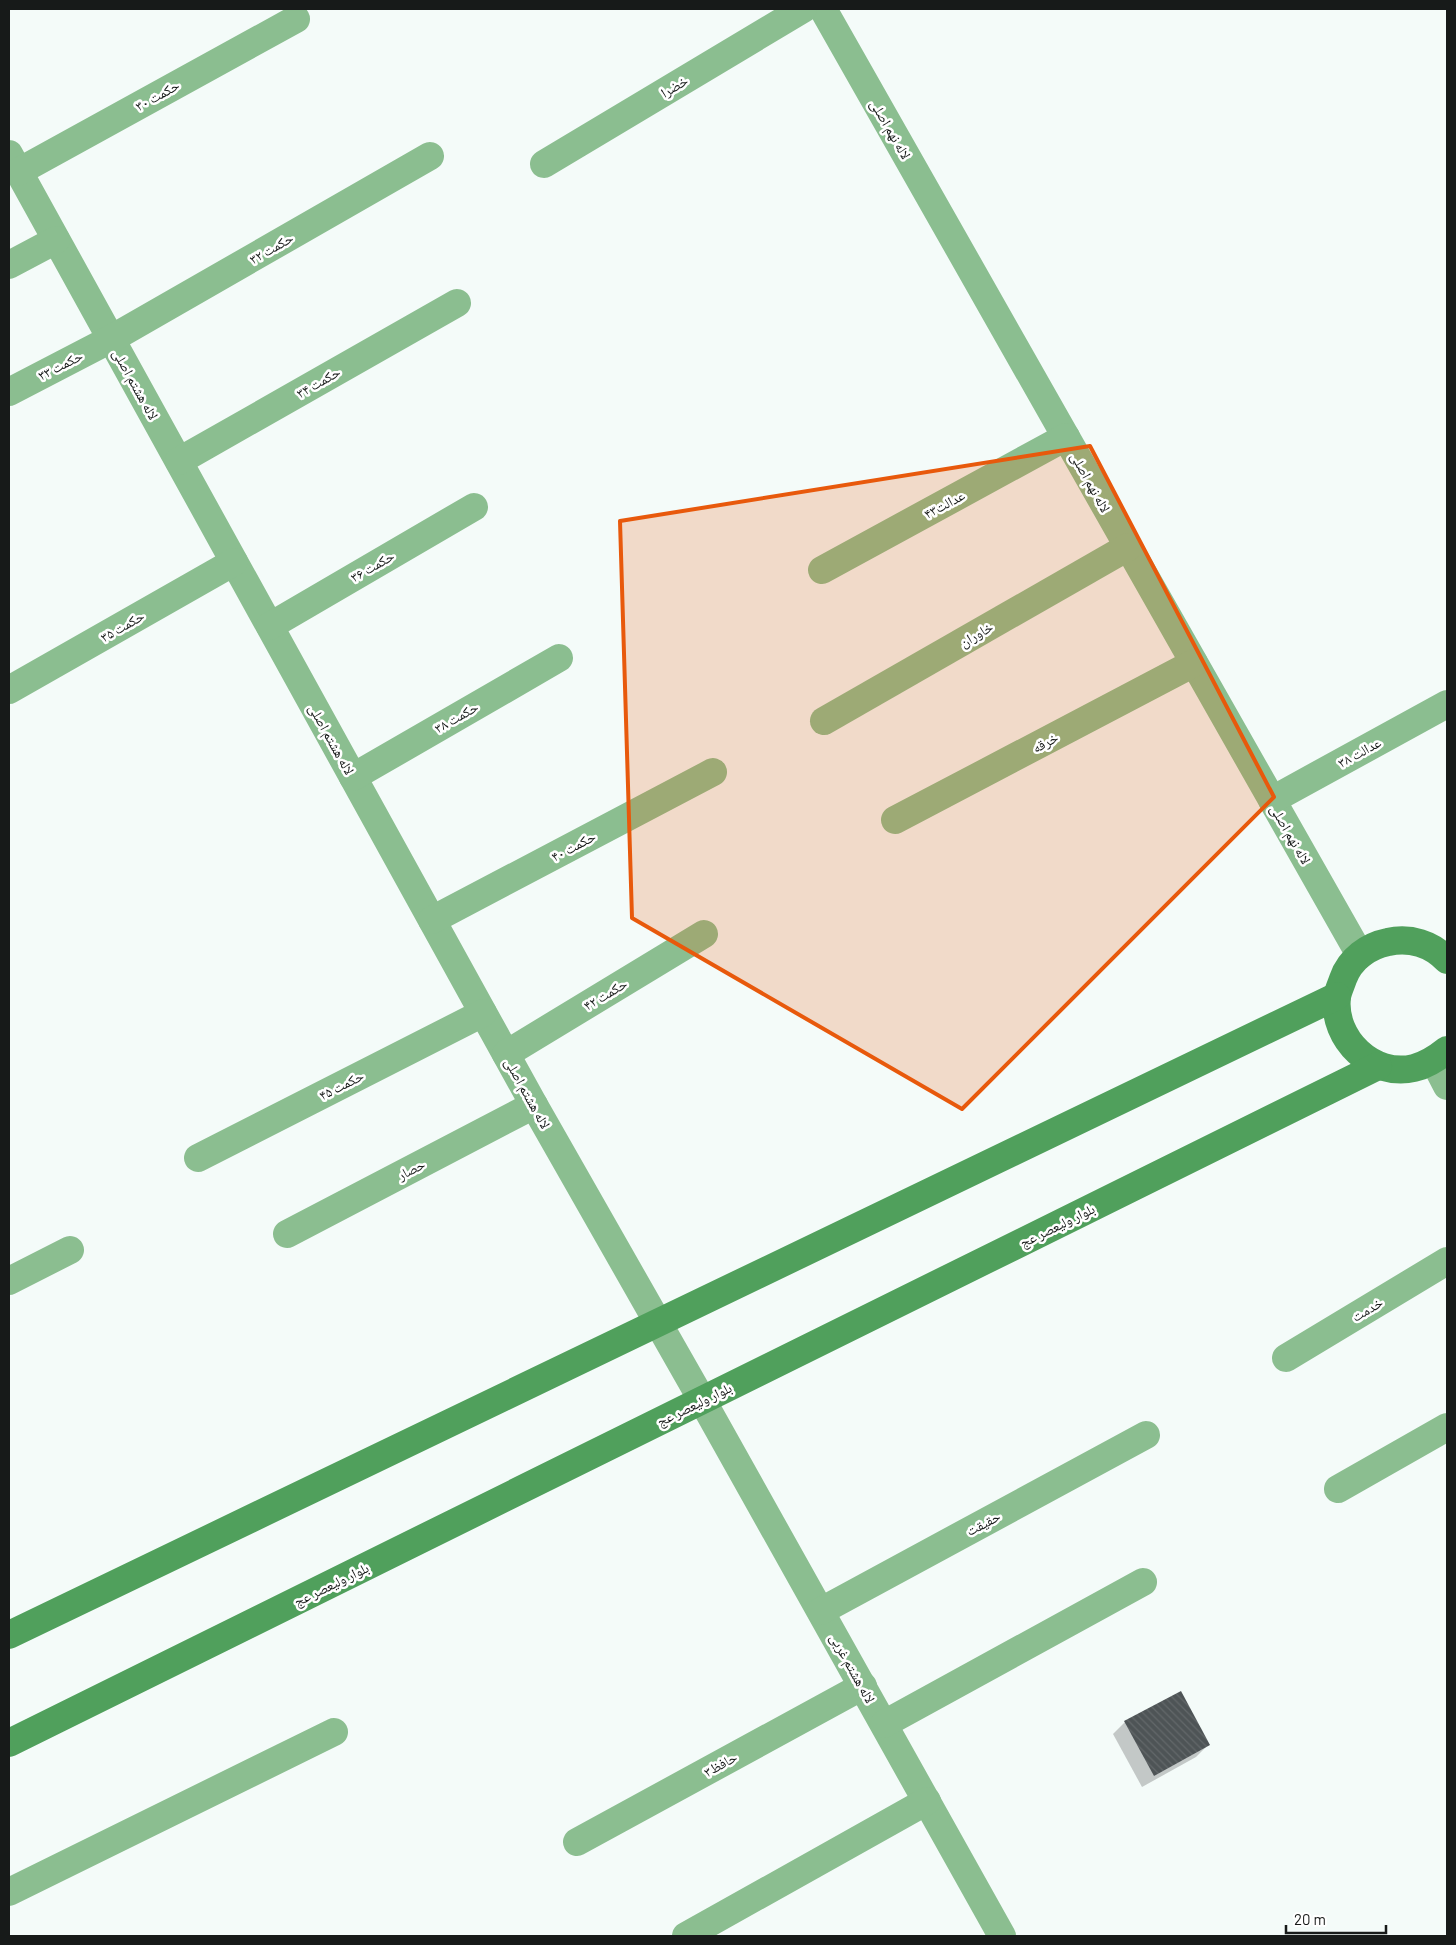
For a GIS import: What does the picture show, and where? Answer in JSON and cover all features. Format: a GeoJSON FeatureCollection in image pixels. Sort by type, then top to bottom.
{"type":"FeatureCollection","features":[{"type":"Feature","properties":{"kind":"main road"},"geometry":{"type":"LineString","coordinates":[[1440,1055],[1414,1068],[1393,1069],[1378,1066],[1355,1051],[1343,1033],[1337,1012],[1337,996],[1346,971],[1360,955],[1378,944],[1400,940],[1421,943],[1445,954]]}},
{"type":"Feature","properties":{"kind":"main road"},"geometry":{"type":"LineString","coordinates":[[9,1634],[1337,996]]}},
{"type":"Feature","properties":{"kind":"main road","name":"بلوار ولیعصر عج"},"geometry":{"type":"LineString","coordinates":[[9,1743],[1378,1066]]}},
{"type":"Feature","properties":{"kind":"street","name":"خضرا"},"geometry":{"type":"LineString","coordinates":[[544,164],[803,9]]}},
{"type":"Feature","properties":{"kind":"street","name":"لاله نهم اصلی"},"geometry":{"type":"LineString","coordinates":[[823,9],[1360,955]]}},
{"type":"Feature","properties":{"kind":"street","name":"حکمت ۳۰"},"geometry":{"type":"LineString","coordinates":[[14,163],[296,19]]}},
{"type":"Feature","properties":{"kind":"street","name":"حکمت ۳۲"},"geometry":{"type":"LineString","coordinates":[[111,339],[430,156]]}},
{"type":"Feature","properties":{"kind":"street","name":"لاله هشتم اصلی"},"geometry":{"type":"LineString","coordinates":[[14,163],[534,1105],[702,1400]]}},
{"type":"Feature","properties":{"kind":"street"},"geometry":{"type":"LineString","coordinates":[[9,265],[56,240]]}},
{"type":"Feature","properties":{"kind":"street","name":"حکمت ۳۴"},"geometry":{"type":"LineString","coordinates":[[179,461],[457,303]]}},
{"type":"Feature","properties":{"kind":"street","name":"حکمت ۳۳"},"geometry":{"type":"LineString","coordinates":[[9,392],[111,339]]}},
{"type":"Feature","properties":{"kind":"street","name":"عدالت۴۳"},"geometry":{"type":"LineString","coordinates":[[822,570],[1066,438]]}},
{"type":"Feature","properties":{"kind":"street","name":"حکمت ۳۶"},"geometry":{"type":"LineString","coordinates":[[270,626],[474,507]]}},
{"type":"Feature","properties":{"kind":"street","name":"خاوران"},"geometry":{"type":"LineString","coordinates":[[824,721],[1128,547]]}},
{"type":"Feature","properties":{"kind":"street","name":"حکمت ۳۵"},"geometry":{"type":"LineString","coordinates":[[9,690],[234,562]]}},
{"type":"Feature","properties":{"kind":"street","name":"حکمت ۳۸"},"geometry":{"type":"LineString","coordinates":[[353,777],[560,658]]}},
{"type":"Feature","properties":{"kind":"street","name":"خرقه"},"geometry":{"type":"LineString","coordinates":[[895,820],[1194,663]]}},
{"type":"Feature","properties":{"kind":"street","name":"عدالت ٣٨"},"geometry":{"type":"LineString","coordinates":[[1272,800],[1447,704]]}},
{"type":"Feature","properties":{"kind":"street","name":"حکمت ۴۰"},"geometry":{"type":"LineString","coordinates":[[432,920],[713,772]]}},
{"type":"Feature","properties":{"kind":"street","name":"حکمت ۴۲"},"geometry":{"type":"LineString","coordinates":[[506,1054],[704,934]]}},
{"type":"Feature","properties":{"kind":"street","name":"حکمت ۴۵"},"geometry":{"type":"LineString","coordinates":[[198,1158],[484,1012]]}},
{"type":"Feature","properties":{"kind":"street"},"geometry":{"type":"LineString","coordinates":[[1440,1055],[1447,1086]]}},
{"type":"Feature","properties":{"kind":"street","name":"حصار"},"geometry":{"type":"LineString","coordinates":[[287,1234],[534,1105]]}},
{"type":"Feature","properties":{"kind":"street"},"geometry":{"type":"LineString","coordinates":[[9,1281],[70,1250]]}},
{"type":"Feature","properties":{"kind":"street","name":"خدمت"},"geometry":{"type":"LineString","coordinates":[[1286,1358],[1447,1260]]}},
{"type":"Feature","properties":{"kind":"street","name":"لاله هشتم غربی"},"geometry":{"type":"LineString","coordinates":[[702,1400],[1002,1936]]}},
{"type":"Feature","properties":{"kind":"street"},"geometry":{"type":"LineString","coordinates":[[1338,1489],[1447,1427]]}},
{"type":"Feature","properties":{"kind":"street","name":"حقیقت"},"geometry":{"type":"LineString","coordinates":[[821,1611],[1146,1435]]}},
{"type":"Feature","properties":{"kind":"street"},"geometry":{"type":"LineString","coordinates":[[884,1724],[1143,1582]]}},
{"type":"Feature","properties":{"kind":"street","name":"حافظ۳"},"geometry":{"type":"LineString","coordinates":[[577,1842],[863,1686]]}},
{"type":"Feature","properties":{"kind":"street"},"geometry":{"type":"LineString","coordinates":[[9,1892],[334,1732]]}},
{"type":"Feature","properties":{"kind":"street"},"geometry":{"type":"LineString","coordinates":[[686,1936],[927,1802]]}},
{"type":"Feature","properties":{"kind":"highlighted area"},"geometry":{"type":"Polygon","coordinates":[[[1090,446],[1274,797],[962,1109],[632,918],[620,521],[1090,446]]]}},
{"type":"Feature","properties":{"kind":"building"},"geometry":{"type":"Polygon","coordinates":[[[1181,1691],[1210,1745],[1154,1776],[1124,1721],[1181,1691]]]}}]}
